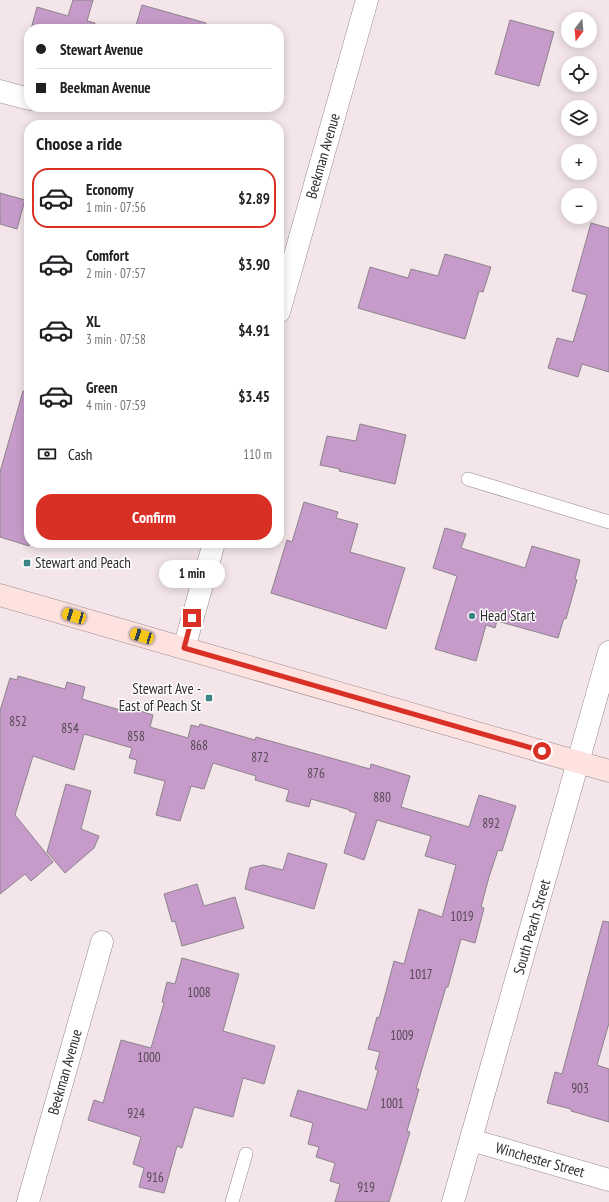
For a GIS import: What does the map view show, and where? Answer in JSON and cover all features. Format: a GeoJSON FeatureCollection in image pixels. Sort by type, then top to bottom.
{"type":"FeatureCollection","features":[{"type":"Feature","properties":{"kind":"main road"},"geometry":{"type":"LineString","coordinates":[[0,595],[609,771]]}},
{"type":"Feature","properties":{"kind":"street","name":"Beekman Avenue"},"geometry":{"type":"LineString","coordinates":[[284,294],[367,0]]}},
{"type":"Feature","properties":{"kind":"street"},"geometry":{"type":"LineString","coordinates":[[0,91],[24,98]]}},
{"type":"Feature","properties":{"kind":"street"},"geometry":{"type":"LineString","coordinates":[[184,648],[213,548]]}},
{"type":"Feature","properties":{"kind":"street","name":"South Peach Street"},"geometry":{"type":"LineString","coordinates":[[453,1202],[609,652]]}},
{"type":"Feature","properties":{"kind":"street","name":"Beekman Avenue"},"geometry":{"type":"LineString","coordinates":[[28,1202],[102,942]]}},
{"type":"Feature","properties":{"kind":"street","name":"Winchester Street"},"geometry":{"type":"LineString","coordinates":[[471,1140],[609,1180]]}},
{"type":"Feature","properties":{"kind":"lane"},"geometry":{"type":"LineString","coordinates":[[468,479],[609,522]]}},
{"type":"Feature","properties":{"kind":"lane"},"geometry":{"type":"LineString","coordinates":[[232,1202],[246,1154]]}},
{"type":"Feature","properties":{"kind":"building"},"geometry":{"type":"Polygon","coordinates":[[[73,0],[93,0],[87,21],[95,24],[32,24],[37,7],[68,16],[73,0]]]}},
{"type":"Feature","properties":{"kind":"building"},"geometry":{"type":"Polygon","coordinates":[[[142,5],[206,23],[206,24],[136,24],[142,5]]]}},
{"type":"Feature","properties":{"kind":"building"},"geometry":{"type":"Polygon","coordinates":[[[510,20],[554,32],[539,86],[495,74],[510,20]]]}},
{"type":"Feature","properties":{"kind":"building"},"geometry":{"type":"Polygon","coordinates":[[[0,193],[24,200],[17,229],[0,224],[0,193]]]}},
{"type":"Feature","properties":{"kind":"building"},"geometry":{"type":"Polygon","coordinates":[[[591,224],[609,228],[609,372],[582,364],[578,377],[548,368],[557,338],[573,342],[587,295],[572,291],[591,224]]]}},
{"type":"Feature","properties":{"kind":"building"},"geometry":{"type":"Polygon","coordinates":[[[445,254],[491,267],[483,292],[479,291],[465,339],[358,308],[370,267],[408,278],[411,269],[438,276],[445,254]]]}},
{"type":"Feature","properties":{"kind":"building"},"geometry":{"type":"Polygon","coordinates":[[[24,391],[24,544],[0,537],[0,472],[24,391]]]}},
{"type":"Feature","properties":{"kind":"building"},"geometry":{"type":"Polygon","coordinates":[[[360,424],[406,435],[395,484],[320,465],[327,436],[356,441],[360,424]]]}},
{"type":"Feature","properties":{"kind":"building"},"geometry":{"type":"Polygon","coordinates":[[[304,502],[338,512],[336,518],[358,524],[350,552],[405,568],[386,629],[271,593],[287,540],[292,542],[304,502]]]}},
{"type":"Feature","properties":{"kind":"building"},"geometry":{"type":"Polygon","coordinates":[[[445,528],[466,534],[461,548],[525,568],[532,546],[580,560],[575,579],[577,580],[566,619],[564,618],[558,638],[497,621],[495,628],[486,625],[476,661],[435,649],[457,576],[433,568],[445,528]]]}},
{"type":"Feature","properties":{"kind":"building"},"geometry":{"type":"Polygon","coordinates":[[[18,676],[65,689],[67,682],[85,687],[82,699],[120,710],[121,705],[153,715],[150,727],[188,738],[191,725],[199,727],[200,724],[255,740],[256,737],[370,769],[371,764],[410,776],[401,807],[469,827],[479,795],[516,806],[502,851],[498,850],[489,877],[481,907],[484,908],[475,943],[461,939],[448,987],[446,987],[416,1089],[419,1089],[407,1131],[410,1132],[389,1202],[335,1202],[340,1184],[330,1181],[335,1163],[316,1157],[319,1147],[308,1144],[313,1123],[290,1116],[298,1090],[367,1110],[378,1070],[375,1069],[380,1052],[368,1049],[377,1017],[379,1018],[394,961],[404,964],[419,909],[442,917],[456,865],[425,856],[431,836],[377,820],[364,860],[344,853],[356,813],[311,799],[309,807],[286,801],[289,790],[255,780],[256,776],[213,763],[204,789],[191,786],[180,821],[156,815],[165,781],[134,773],[137,760],[129,758],[132,748],[84,734],[74,770],[33,756],[15,815],[53,862],[31,881],[25,874],[0,894],[0,711],[10,678],[17,680],[18,676]]]}},
{"type":"Feature","properties":{"kind":"building"},"geometry":{"type":"Polygon","coordinates":[[[66,784],[91,791],[81,829],[99,836],[94,848],[65,873],[47,852],[66,784]]]}},
{"type":"Feature","properties":{"kind":"building"},"geometry":{"type":"Polygon","coordinates":[[[288,853],[327,864],[314,909],[245,889],[250,868],[263,865],[283,870],[288,853]]]}},
{"type":"Feature","properties":{"kind":"building"},"geometry":{"type":"Polygon","coordinates":[[[197,884],[204,906],[235,897],[244,928],[182,946],[175,921],[172,922],[164,894],[197,884]]]}},
{"type":"Feature","properties":{"kind":"building"},"geometry":{"type":"Polygon","coordinates":[[[603,921],[609,922],[609,1023],[597,1065],[609,1069],[609,1122],[571,1111],[571,1109],[547,1103],[555,1072],[562,1074],[603,921]]]}},
{"type":"Feature","properties":{"kind":"building"},"geometry":{"type":"Polygon","coordinates":[[[182,958],[239,974],[223,1031],[275,1046],[264,1084],[243,1078],[233,1117],[194,1107],[182,1148],[177,1146],[164,1193],[139,1187],[144,1168],[133,1164],[141,1137],[88,1120],[94,1100],[103,1103],[121,1040],[151,1048],[164,1003],[162,1002],[167,982],[175,984],[182,958]]]}},
{"type":"Feature","properties":{"kind":"place","name":"Stewart and Peach"},"geometry":{"type":"Point","coordinates":[27,563]}},
{"type":"Feature","properties":{"kind":"place","name":"Head Start"},"geometry":{"type":"Point","coordinates":[472,616]}},
{"type":"Feature","properties":{"kind":"place","name":"Stewart Ave - East of Peach St"},"geometry":{"type":"Point","coordinates":[209,698]}},
{"type":"Feature","properties":{"kind":"route"},"geometry":{"type":"LineString","coordinates":[[192,618],[184,648],[542,751]]}}]}
